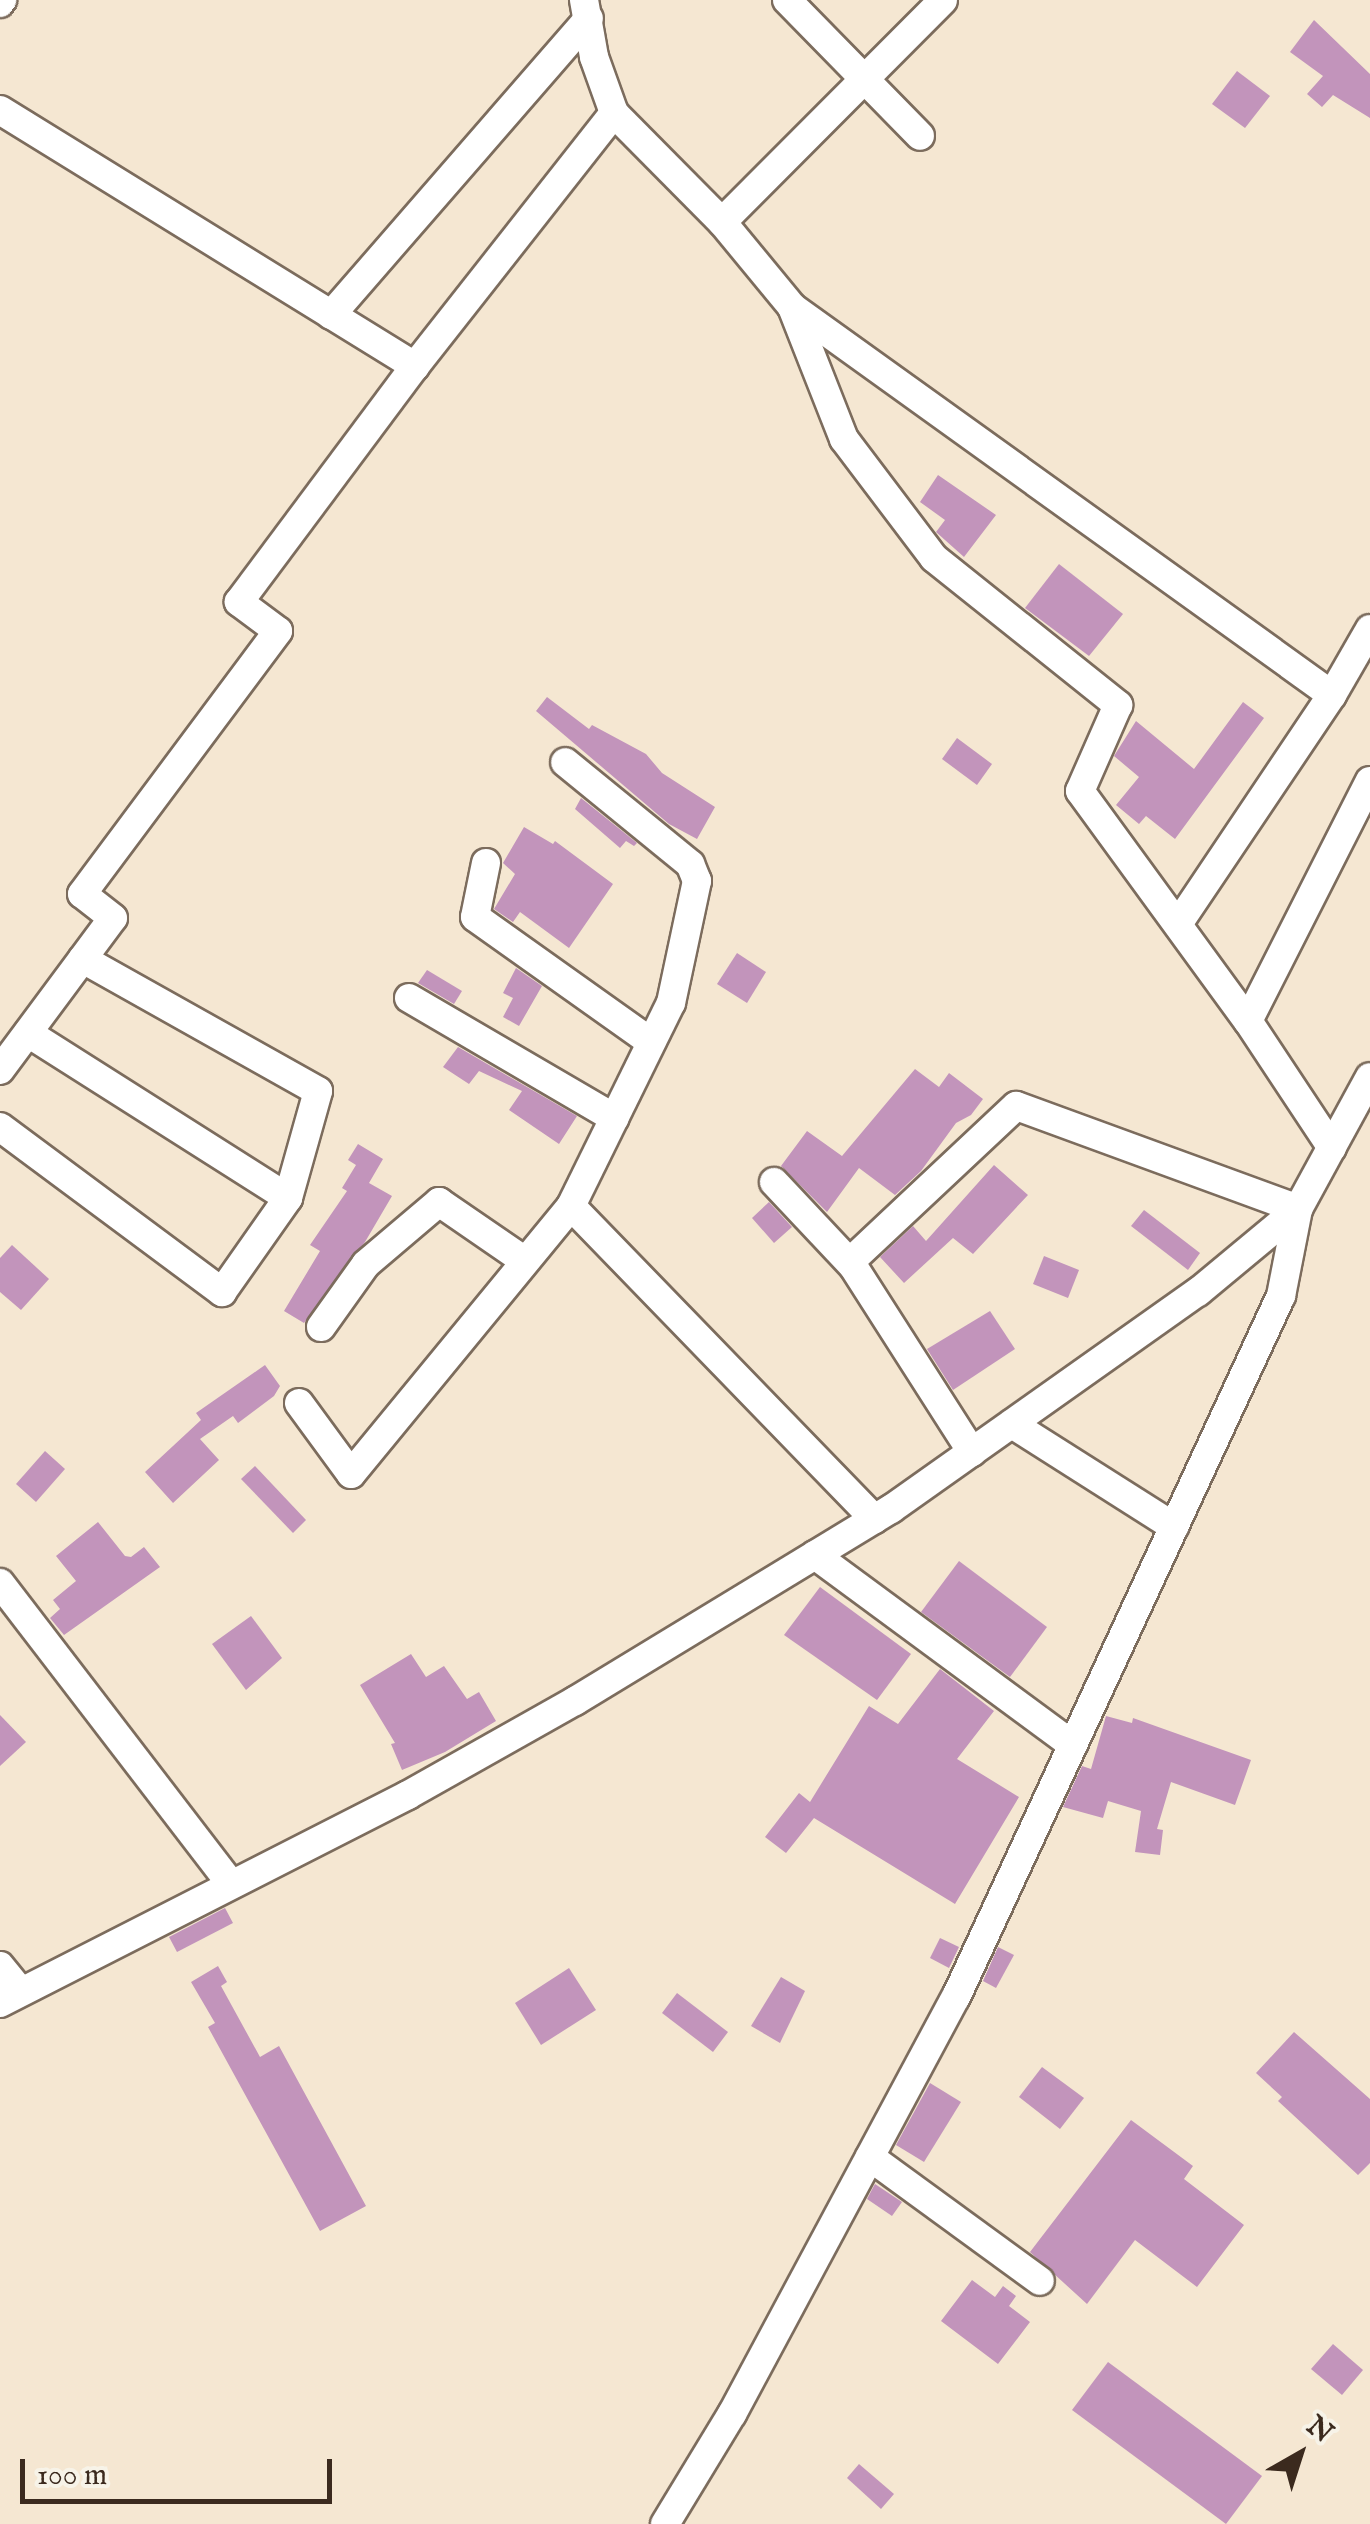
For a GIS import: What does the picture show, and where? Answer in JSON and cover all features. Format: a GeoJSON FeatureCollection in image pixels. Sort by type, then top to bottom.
{"type":"FeatureCollection","features":[{"type":"Feature","properties":{"kind":"street"},"geometry":{"type":"LineString","coordinates":[[787,0],[920,136]]}},
{"type":"Feature","properties":{"kind":"street"},"geometry":{"type":"LineString","coordinates":[[722,222],[942,0]]}},
{"type":"Feature","properties":{"kind":"street"},"geometry":{"type":"LineString","coordinates":[[586,9],[594,57],[614,112],[722,222],[792,307],[1332,696]]}},
{"type":"Feature","properties":{"kind":"street"},"geometry":{"type":"LineString","coordinates":[[332,315],[586,9]]}},
{"type":"Feature","properties":{"kind":"street"},"geometry":{"type":"LineString","coordinates":[[0,110],[415,366]]}},
{"type":"Feature","properties":{"kind":"street"},"geometry":{"type":"LineString","coordinates":[[0,1070],[114,918],[82,894],[278,631],[239,602],[415,366],[614,112]]}},
{"type":"Feature","properties":{"kind":"street"},"geometry":{"type":"LineString","coordinates":[[792,307],[844,439],[934,558],[1118,705],[1080,792],[1248,1021],[1332,1148]]}},
{"type":"Feature","properties":{"kind":"street"},"geometry":{"type":"LineString","coordinates":[[1178,924],[1332,696],[1370,629]]}},
{"type":"Feature","properties":{"kind":"street"},"geometry":{"type":"LineString","coordinates":[[299,1403],[351,1474],[571,1206],[671,1002],[698,881],[690,864],[565,762]]}},
{"type":"Feature","properties":{"kind":"street"},"geometry":{"type":"LineString","coordinates":[[1248,1021],[1370,781]]}},
{"type":"Feature","properties":{"kind":"street"},"geometry":{"type":"LineString","coordinates":[[486,863],[474,918],[651,1042]]}},
{"type":"Feature","properties":{"kind":"street"},"geometry":{"type":"LineString","coordinates":[[0,1127],[222,1292],[288,1198],[318,1091],[83,959]]}},
{"type":"Feature","properties":{"kind":"street"},"geometry":{"type":"LineString","coordinates":[[409,998],[614,1118]]}},
{"type":"Feature","properties":{"kind":"street"},"geometry":{"type":"LineString","coordinates":[[28,1034],[288,1198]]}},
{"type":"Feature","properties":{"kind":"street"},"geometry":{"type":"LineString","coordinates":[[666,2524],[732,2414],[956,1996],[1281,1296],[1298,1208],[1370,1076]]}},
{"type":"Feature","properties":{"kind":"street"},"geometry":{"type":"LineString","coordinates":[[856,1256],[1016,1106],[1298,1208]]}},
{"type":"Feature","properties":{"kind":"street"},"geometry":{"type":"LineString","coordinates":[[774,1182],[854,1266],[972,1452]]}},
{"type":"Feature","properties":{"kind":"street"},"geometry":{"type":"LineString","coordinates":[[320,1327],[366,1264],[439,1202],[526,1261]]}},
{"type":"Feature","properties":{"kind":"street"},"geometry":{"type":"LineString","coordinates":[[571,1206],[874,1519]]}},
{"type":"Feature","properties":{"kind":"street"},"geometry":{"type":"LineString","coordinates":[[0,1966],[10,1998],[425,1785],[874,1519],[1198,1292],[1298,1208]]}},
{"type":"Feature","properties":{"kind":"street"},"geometry":{"type":"LineString","coordinates":[[1012,1424],[1174,1527]]}},
{"type":"Feature","properties":{"kind":"street"},"geometry":{"type":"LineString","coordinates":[[816,1555],[1073,1745]]}},
{"type":"Feature","properties":{"kind":"street"},"geometry":{"type":"LineString","coordinates":[[0,1583],[230,1883]]}},
{"type":"Feature","properties":{"kind":"street"},"geometry":{"type":"LineString","coordinates":[[870,2157],[1040,2280]]}},
{"type":"Feature","properties":{"kind":"building"},"geometry":{"type":"Polygon","coordinates":[[[1314,20],[1370,74],[1370,118],[1333,95],[1322,107],[1307,94],[1323,76],[1290,52],[1314,20]]]}},
{"type":"Feature","properties":{"kind":"building"},"geometry":{"type":"Polygon","coordinates":[[[1237,71],[1270,96],[1245,128],[1212,104],[1237,71]]]}},
{"type":"Feature","properties":{"kind":"building"},"geometry":{"type":"Polygon","coordinates":[[[938,475],[996,515],[964,557],[936,532],[945,520],[920,502],[938,475]]]}},
{"type":"Feature","properties":{"kind":"building"},"geometry":{"type":"Polygon","coordinates":[[[1059,564],[1123,614],[1089,656],[1025,608],[1059,564]]]}},
{"type":"Feature","properties":{"kind":"building"},"geometry":{"type":"Polygon","coordinates":[[[547,697],[589,729],[592,725],[646,754],[662,773],[715,807],[697,839],[669,824],[536,711],[547,697]]]}},
{"type":"Feature","properties":{"kind":"building"},"geometry":{"type":"Polygon","coordinates":[[[1243,702],[1264,718],[1175,839],[1146,816],[1139,824],[1116,805],[1139,777],[1114,756],[1136,721],[1194,769],[1243,702]]]}},
{"type":"Feature","properties":{"kind":"building"},"geometry":{"type":"Polygon","coordinates":[[[957,738],[992,764],[977,785],[942,759],[957,738]]]}},
{"type":"Feature","properties":{"kind":"building"},"geometry":{"type":"Polygon","coordinates":[[[581,798],[637,843],[634,846],[626,841],[620,848],[575,809],[581,798]]]}},
{"type":"Feature","properties":{"kind":"building"},"geometry":{"type":"Polygon","coordinates":[[[524,827],[553,844],[555,841],[613,884],[569,948],[520,912],[513,922],[494,909],[515,874],[503,863],[524,827]]]}},
{"type":"Feature","properties":{"kind":"building"},"geometry":{"type":"Polygon","coordinates":[[[737,953],[766,972],[747,1003],[717,984],[737,953]]]}},
{"type":"Feature","properties":{"kind":"building"},"geometry":{"type":"Polygon","coordinates":[[[516,968],[542,986],[519,1026],[503,1017],[513,998],[503,993],[516,968]]]}},
{"type":"Feature","properties":{"kind":"building"},"geometry":{"type":"Polygon","coordinates":[[[427,970],[462,991],[454,1004],[418,983],[427,970]]]}},
{"type":"Feature","properties":{"kind":"building"},"geometry":{"type":"Polygon","coordinates":[[[458,1047],[577,1116],[559,1144],[509,1110],[522,1091],[479,1071],[469,1084],[443,1067],[458,1047]]]}},
{"type":"Feature","properties":{"kind":"building"},"geometry":{"type":"Polygon","coordinates":[[[915,1069],[939,1087],[949,1073],[983,1099],[971,1115],[956,1123],[921,1171],[895,1195],[859,1168],[827,1212],[781,1166],[807,1131],[842,1156],[915,1069]]]}},
{"type":"Feature","properties":{"kind":"building"},"geometry":{"type":"Polygon","coordinates":[[[358,1144],[383,1159],[369,1183],[392,1196],[365,1242],[304,1323],[284,1311],[320,1251],[310,1245],[347,1191],[342,1188],[356,1165],[348,1160],[358,1144]]]}},
{"type":"Feature","properties":{"kind":"building"},"geometry":{"type":"Polygon","coordinates":[[[994,1165],[1028,1195],[973,1254],[953,1238],[904,1283],[880,1257],[913,1226],[926,1241],[994,1165]]]}},
{"type":"Feature","properties":{"kind":"building"},"geometry":{"type":"Polygon","coordinates":[[[769,1202],[792,1227],[774,1243],[752,1218],[769,1202]]]}},
{"type":"Feature","properties":{"kind":"building"},"geometry":{"type":"Polygon","coordinates":[[[1144,1210],[1200,1253],[1188,1270],[1131,1226],[1144,1210]]]}},
{"type":"Feature","properties":{"kind":"building"},"geometry":{"type":"Polygon","coordinates":[[[12,1245],[49,1279],[21,1310],[0,1292],[0,1258],[12,1245]]]}},
{"type":"Feature","properties":{"kind":"building"},"geometry":{"type":"Polygon","coordinates":[[[1044,1256],[1079,1270],[1068,1298],[1033,1284],[1044,1256]]]}},
{"type":"Feature","properties":{"kind":"building"},"geometry":{"type":"Polygon","coordinates":[[[990,1311],[1015,1349],[953,1390],[927,1349],[990,1311]]]}},
{"type":"Feature","properties":{"kind":"building"},"geometry":{"type":"Polygon","coordinates":[[[265,1365],[280,1386],[274,1396],[238,1423],[233,1416],[200,1439],[219,1460],[173,1503],[145,1472],[201,1420],[196,1413],[265,1365]]]}},
{"type":"Feature","properties":{"kind":"building"},"geometry":{"type":"Polygon","coordinates":[[[45,1451],[65,1469],[36,1502],[16,1484],[45,1451]]]}},
{"type":"Feature","properties":{"kind":"building"},"geometry":{"type":"Polygon","coordinates":[[[255,1466],[306,1520],[293,1533],[241,1479],[255,1466]]]}},
{"type":"Feature","properties":{"kind":"building"},"geometry":{"type":"Polygon","coordinates":[[[98,1522],[125,1556],[131,1557],[144,1547],[160,1567],[64,1635],[50,1618],[60,1609],[53,1600],[76,1581],[56,1556],[98,1522]]]}},
{"type":"Feature","properties":{"kind":"building"},"geometry":{"type":"Polygon","coordinates":[[[959,1561],[1047,1627],[1010,1677],[921,1612],[959,1561]]]}},
{"type":"Feature","properties":{"kind":"building"},"geometry":{"type":"Polygon","coordinates":[[[820,1587],[911,1654],[877,1700],[784,1635],[820,1587]]]}},
{"type":"Feature","properties":{"kind":"building"},"geometry":{"type":"Polygon","coordinates":[[[251,1616],[282,1658],[246,1690],[212,1644],[251,1616]]]}},
{"type":"Feature","properties":{"kind":"building"},"geometry":{"type":"Polygon","coordinates":[[[411,1654],[426,1677],[444,1666],[467,1699],[479,1692],[496,1721],[445,1752],[402,1770],[391,1744],[395,1743],[360,1685],[411,1654]]]}},
{"type":"Feature","properties":{"kind":"building"},"geometry":{"type":"Polygon","coordinates":[[[940,1669],[994,1711],[957,1759],[1019,1797],[955,1904],[814,1818],[786,1853],[765,1837],[799,1793],[810,1802],[869,1706],[898,1724],[940,1669]]]}},
{"type":"Feature","properties":{"kind":"building"},"geometry":{"type":"Polygon","coordinates":[[[0,1715],[26,1742],[0,1766],[0,1715]]]}},
{"type":"Feature","properties":{"kind":"building"},"geometry":{"type":"Polygon","coordinates":[[[1106,1716],[1132,1723],[1133,1718],[1251,1760],[1235,1805],[1171,1782],[1157,1829],[1163,1830],[1160,1855],[1135,1852],[1141,1811],[1108,1801],[1103,1818],[1063,1807],[1082,1766],[1091,1769],[1106,1716]]]}},
{"type":"Feature","properties":{"kind":"building"},"geometry":{"type":"Polygon","coordinates":[[[225,1908],[233,1923],[177,1952],[169,1937],[225,1908]]]}},
{"type":"Feature","properties":{"kind":"building"},"geometry":{"type":"Polygon","coordinates":[[[940,1938],[959,1947],[949,1968],[930,1958],[940,1938]]]}},
{"type":"Feature","properties":{"kind":"building"},"geometry":{"type":"Polygon","coordinates":[[[998,1947],[1014,1955],[996,1988],[983,1981],[998,1947]]]}},
{"type":"Feature","properties":{"kind":"building"},"geometry":{"type":"Polygon","coordinates":[[[218,1966],[227,1982],[221,1986],[260,2057],[279,2046],[366,2206],[320,2231],[208,2027],[215,2023],[191,1982],[218,1966]]]}},
{"type":"Feature","properties":{"kind":"building"},"geometry":{"type":"Polygon","coordinates":[[[569,1968],[596,2010],[541,2045],[515,2003],[569,1968]]]}},
{"type":"Feature","properties":{"kind":"building"},"geometry":{"type":"Polygon","coordinates":[[[781,1977],[805,1991],[780,2043],[751,2026],[781,1977]]]}},
{"type":"Feature","properties":{"kind":"building"},"geometry":{"type":"Polygon","coordinates":[[[677,1993],[728,2032],[713,2052],[662,2013],[677,1993]]]}},
{"type":"Feature","properties":{"kind":"building"},"geometry":{"type":"Polygon","coordinates":[[[1294,2032],[1370,2099],[1370,2163],[1358,2175],[1278,2101],[1282,2097],[1256,2073],[1294,2032]]]}},
{"type":"Feature","properties":{"kind":"building"},"geometry":{"type":"Polygon","coordinates":[[[1042,2067],[1084,2098],[1060,2129],[1019,2097],[1042,2067]]]}},
{"type":"Feature","properties":{"kind":"building"},"geometry":{"type":"Polygon","coordinates":[[[930,2083],[961,2102],[924,2162],[896,2145],[930,2083]]]}},
{"type":"Feature","properties":{"kind":"building"},"geometry":{"type":"Polygon","coordinates":[[[1131,2120],[1193,2166],[1184,2179],[1244,2225],[1197,2287],[1135,2240],[1087,2304],[1030,2252],[1131,2120]]]}},
{"type":"Feature","properties":{"kind":"building"},"geometry":{"type":"Polygon","coordinates":[[[875,2184],[902,2202],[892,2216],[867,2199],[875,2184]]]}},
{"type":"Feature","properties":{"kind":"building"},"geometry":{"type":"Polygon","coordinates":[[[972,2280],[995,2297],[1003,2286],[1016,2296],[1009,2306],[1030,2322],[998,2364],[941,2321],[972,2280]]]}},
{"type":"Feature","properties":{"kind":"building"},"geometry":{"type":"Polygon","coordinates":[[[1333,2344],[1363,2370],[1342,2395],[1311,2369],[1333,2344]]]}},
{"type":"Feature","properties":{"kind":"building"},"geometry":{"type":"Polygon","coordinates":[[[1108,2362],[1262,2476],[1226,2524],[1072,2410],[1108,2362]]]}},
{"type":"Feature","properties":{"kind":"building"},"geometry":{"type":"Polygon","coordinates":[[[859,2464],[894,2494],[881,2509],[847,2478],[859,2464]]]}}]}
